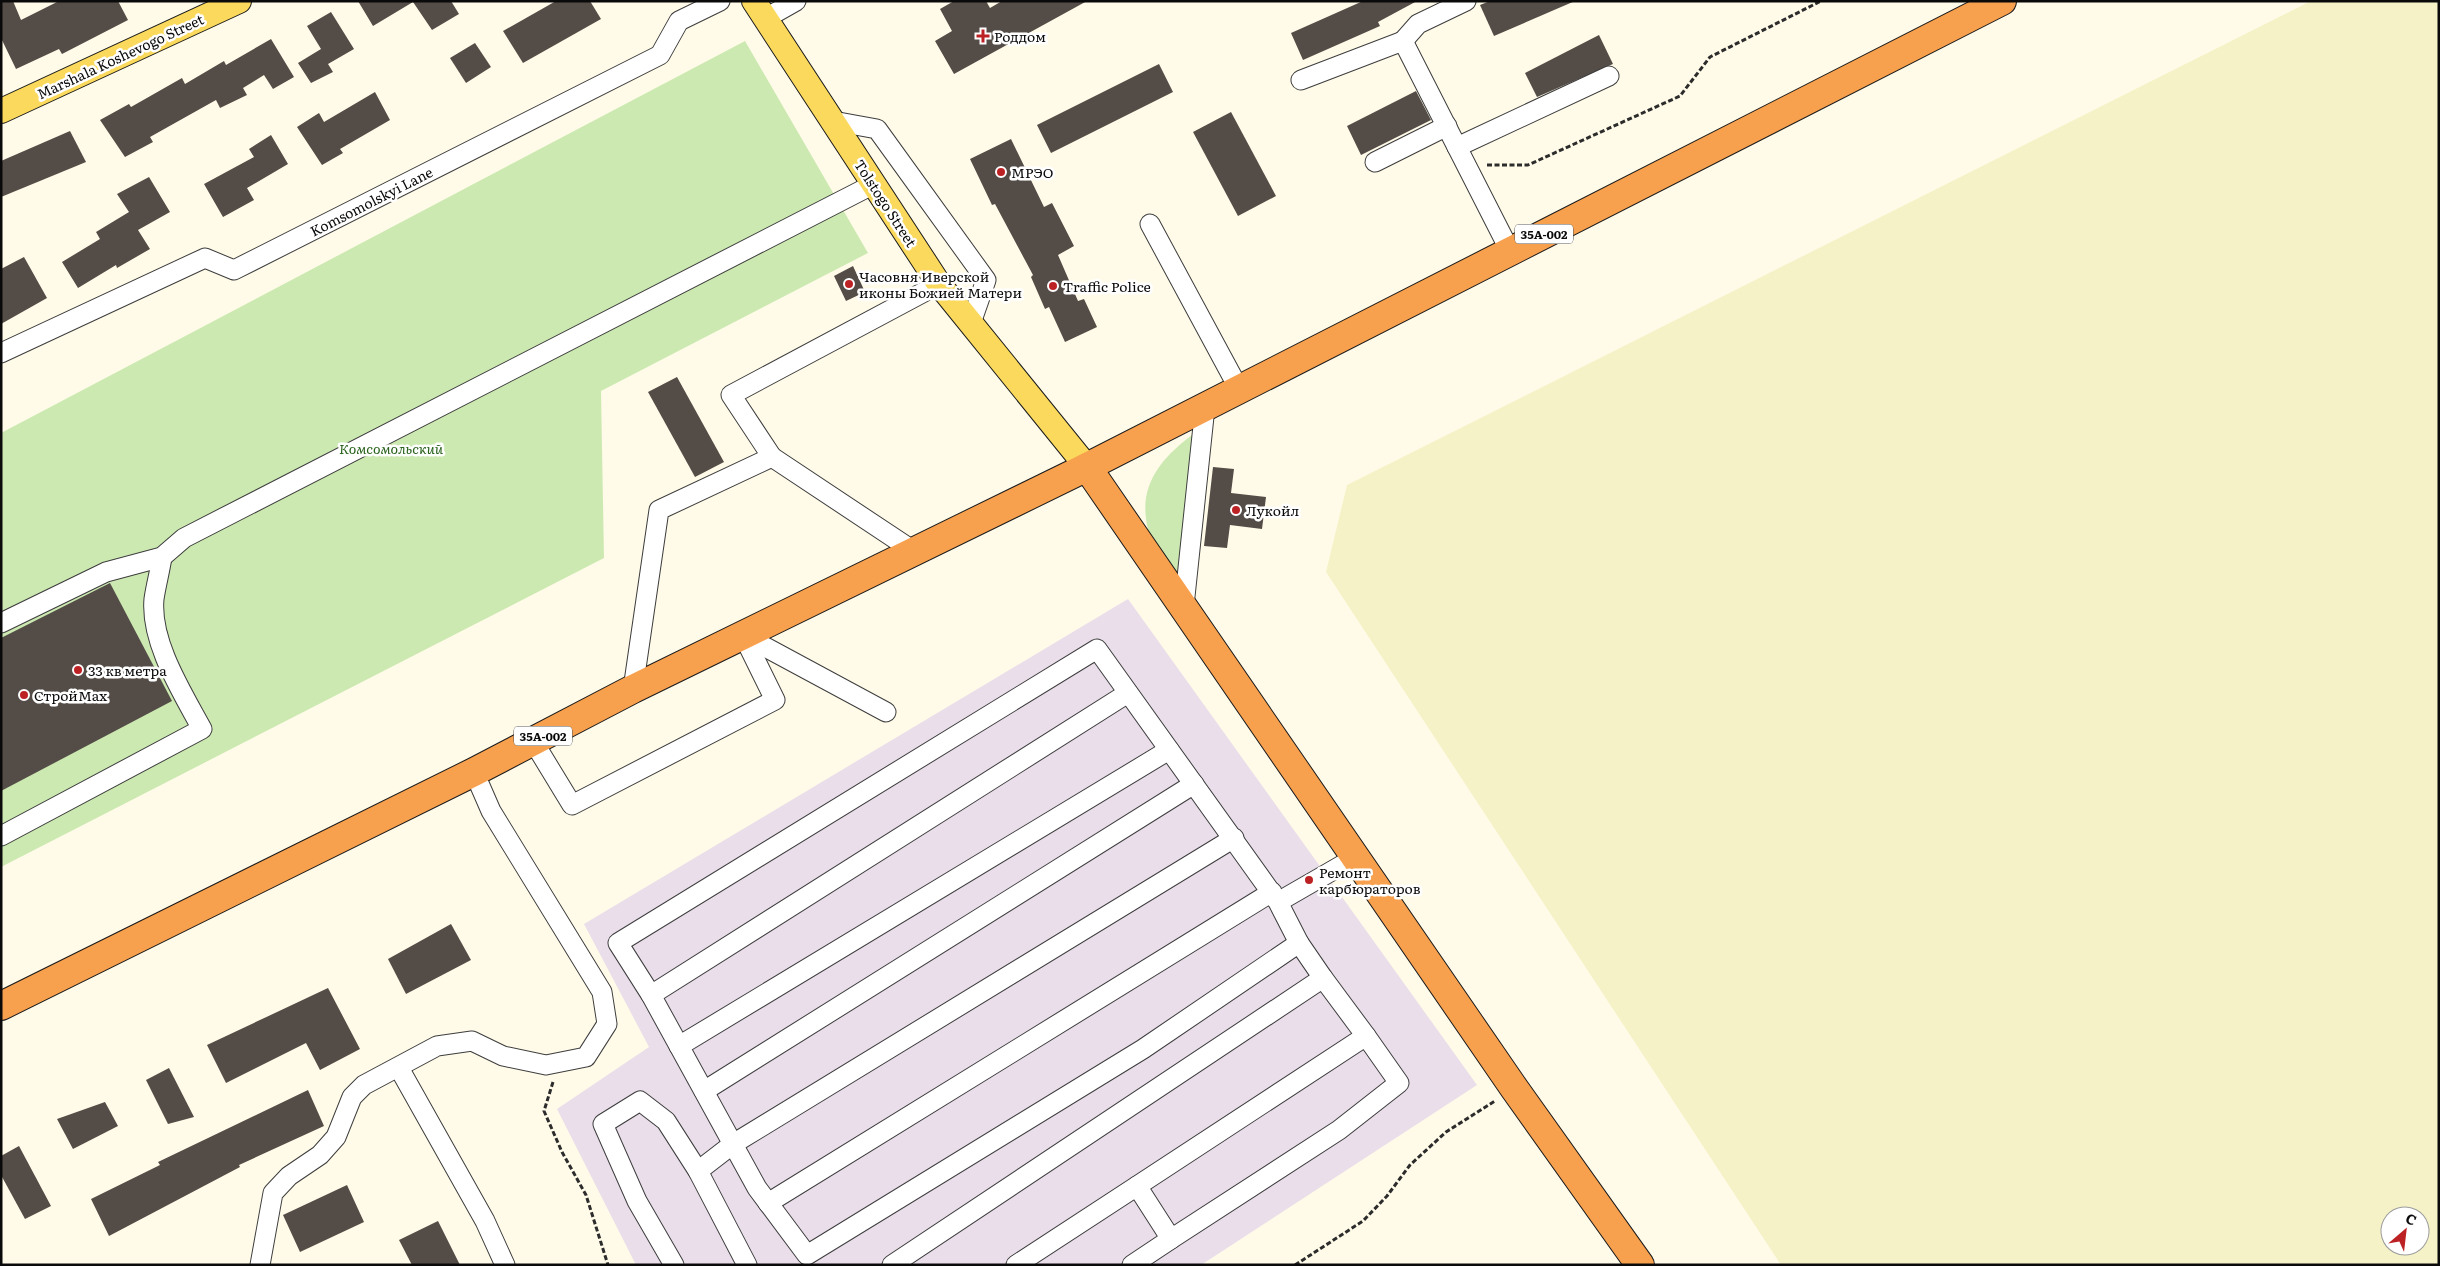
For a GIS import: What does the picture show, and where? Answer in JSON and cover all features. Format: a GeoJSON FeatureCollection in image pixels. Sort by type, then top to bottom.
{"type":"FeatureCollection","features":[{"type":"Feature","properties":{"kind":"highway","name":"35А-002"},"geometry":{"type":"LineString","coordinates":[[1,1006],[474,772],[634,689],[1087,467],[2002,1]]}},
{"type":"Feature","properties":{"kind":"highway"},"geometry":{"type":"LineString","coordinates":[[1087,467],[1514,1088],[1640,1265]]}},
{"type":"Feature","properties":{"kind":"main road","name":"Marshala Koshevogo Street"},"geometry":{"type":"LineString","coordinates":[[1,111],[240,1]]}},
{"type":"Feature","properties":{"kind":"main road","name":"Tolstogo Street"},"geometry":{"type":"LineString","coordinates":[[760,9],[939,284],[1087,467]]}},
{"type":"Feature","properties":{"kind":"street","name":"Komsomolskyi Lane"},"geometry":{"type":"LineString","coordinates":[[1,353],[205,258],[234,270],[660,55],[679,21],[720,1]]}},
{"type":"Feature","properties":{"kind":"street"},"geometry":{"type":"LineString","coordinates":[[760,9],[796,1]]}},
{"type":"Feature","properties":{"kind":"street"},"geometry":{"type":"LineString","coordinates":[[1301,80],[1404,41],[1418,24],[1466,1]]}},
{"type":"Feature","properties":{"kind":"street"},"geometry":{"type":"LineString","coordinates":[[1404,41],[1510,251]]}},
{"type":"Feature","properties":{"kind":"street"},"geometry":{"type":"LineString","coordinates":[[1458,147],[1609,76]]}},
{"type":"Feature","properties":{"kind":"street"},"geometry":{"type":"LineString","coordinates":[[833,121],[876,129],[986,280],[971,322]]}},
{"type":"Feature","properties":{"kind":"street"},"geometry":{"type":"LineString","coordinates":[[1375,162],[1447,126]]}},
{"type":"Feature","properties":{"kind":"street"},"geometry":{"type":"LineString","coordinates":[[1,624],[106,572],[162,557],[184,538],[874,184]]}},
{"type":"Feature","properties":{"kind":"street"},"geometry":{"type":"LineString","coordinates":[[1150,224],[1239,390]]}},
{"type":"Feature","properties":{"kind":"street"},"geometry":{"type":"LineString","coordinates":[[915,552],[772,456],[731,395],[939,284]]}},
{"type":"Feature","properties":{"kind":"street"},"geometry":{"type":"LineString","coordinates":[[1184,606],[1205,407]]}},
{"type":"Feature","properties":{"kind":"street"},"geometry":{"type":"LineString","coordinates":[[634,689],[659,510],[772,456]]}},
{"type":"Feature","properties":{"kind":"street"},"geometry":{"type":"LineString","coordinates":[[1,836],[202,729],[165,659],[154,601],[162,557]]}},
{"type":"Feature","properties":{"kind":"street"},"geometry":{"type":"LineString","coordinates":[[744,635],[886,712]]}},
{"type":"Feature","properties":{"kind":"street"},"geometry":{"type":"LineString","coordinates":[[533,741],[572,805],[775,700],[744,635]]}},
{"type":"Feature","properties":{"kind":"street"},"geometry":{"type":"LineString","coordinates":[[1132,1265],[1339,1130],[1399,1083],[1299,943],[1275,897],[1234,838],[1096,649],[618,943],[651,995],[757,1188],[807,1255],[1143,1049],[1299,943]]}},
{"type":"Feature","properties":{"kind":"street"},"geometry":{"type":"LineString","coordinates":[[651,995],[1128,693]]}},
{"type":"Feature","properties":{"kind":"street"},"geometry":{"type":"LineString","coordinates":[[679,1046],[1169,750]]}},
{"type":"Feature","properties":{"kind":"street"},"geometry":{"type":"LineString","coordinates":[[260,1265],[273,1193],[289,1176],[320,1155],[336,1137],[352,1097],[364,1085],[400,1068],[437,1046],[472,1041],[503,1056],[546,1065],[586,1057],[606,1024],[602,992],[491,811],[474,772]]}},
{"type":"Feature","properties":{"kind":"street"},"geometry":{"type":"LineString","coordinates":[[704,1091],[1194,784]]}},
{"type":"Feature","properties":{"kind":"street"},"geometry":{"type":"LineString","coordinates":[[698,1171],[733,1144],[1234,838]]}},
{"type":"Feature","properties":{"kind":"street"},"geometry":{"type":"LineString","coordinates":[[768,1203],[1275,897],[1356,857]]}},
{"type":"Feature","properties":{"kind":"street"},"geometry":{"type":"LineString","coordinates":[[892,1265],[1323,978]]}},
{"type":"Feature","properties":{"kind":"street"},"geometry":{"type":"LineString","coordinates":[[1016,1265],[1366,1036]]}},
{"type":"Feature","properties":{"kind":"street"},"geometry":{"type":"LineString","coordinates":[[400,1068],[485,1220],[505,1265]]}},
{"type":"Feature","properties":{"kind":"street"},"geometry":{"type":"LineString","coordinates":[[674,1265],[637,1201],[603,1124],[640,1101],[666,1121],[698,1171],[747,1265]]}},
{"type":"Feature","properties":{"kind":"street"},"geometry":{"type":"LineString","coordinates":[[1137,1186],[1171,1238]]}},
{"type":"Feature","properties":{"kind":"path"},"geometry":{"type":"LineString","coordinates":[[1466,165],[1528,165],[1680,96],[1710,57],[1821,1]]}},
{"type":"Feature","properties":{"kind":"path"},"geometry":{"type":"LineString","coordinates":[[559,1062],[544,1111],[562,1152],[586,1195],[608,1265]]}},
{"type":"Feature","properties":{"kind":"path"},"geometry":{"type":"LineString","coordinates":[[1295,1265],[1363,1221],[1387,1196],[1410,1165],[1446,1132],[1514,1088]]}},
{"type":"Feature","properties":{"kind":"shaded area"},"geometry":{"type":"Polygon","coordinates":[[[2311,1],[2439,1],[2439,1265],[1781,1265],[1326,572],[1347,485],[2311,1]]]}},
{"type":"Feature","properties":{"kind":"shaded area"},"geometry":{"type":"Polygon","coordinates":[[[1128,599],[1477,1085],[1201,1265],[636,1265],[557,1109],[649,1047],[584,924],[1128,599]]]}},
{"type":"Feature","properties":{"kind":"green space","name":"Комсомольский"},"geometry":{"type":"Polygon","coordinates":[[[745,41],[868,253],[601,391],[604,558],[1,867],[1,433],[745,41]]]}},
{"type":"Feature","properties":{"kind":"green space"},"geometry":{"type":"Polygon","coordinates":[[[1196,432],[1178,582],[1156,551],[1149,532],[1146,498],[1150,483],[1157,469],[1181,444],[1196,432]]]}},
{"type":"Feature","properties":{"kind":"building"},"geometry":{"type":"Polygon","coordinates":[[[1,1],[13,1],[21,20],[59,1],[118,1],[128,20],[62,54],[59,49],[16,69],[1,38],[1,1]]]}},
{"type":"Feature","properties":{"kind":"building"},"geometry":{"type":"Polygon","coordinates":[[[358,1],[451,1],[459,14],[432,30],[413,2],[373,26],[358,1]]]}},
{"type":"Feature","properties":{"kind":"building"},"geometry":{"type":"Polygon","coordinates":[[[556,1],[590,1],[601,19],[523,63],[503,31],[556,1]]]}},
{"type":"Feature","properties":{"kind":"building","name":"Роддом"},"geometry":{"type":"Polygon","coordinates":[[[954,1],[986,1],[990,8],[1002,1],[1087,1],[954,74],[935,41],[952,31],[940,9],[954,1]]]}},
{"type":"Feature","properties":{"kind":"building"},"geometry":{"type":"Polygon","coordinates":[[[1363,1],[1417,1],[1378,22],[1380,26],[1303,60],[1291,33],[1363,1]]]}},
{"type":"Feature","properties":{"kind":"building"},"geometry":{"type":"Polygon","coordinates":[[[1490,1],[1575,1],[1494,36],[1480,5],[1490,1]]]}},
{"type":"Feature","properties":{"kind":"building"},"geometry":{"type":"Polygon","coordinates":[[[331,12],[354,49],[328,64],[333,72],[311,83],[298,63],[321,49],[307,26],[331,12]]]}},
{"type":"Feature","properties":{"kind":"building"},"geometry":{"type":"Polygon","coordinates":[[[1599,35],[1613,64],[1537,97],[1525,73],[1599,35]]]}},
{"type":"Feature","properties":{"kind":"building"},"geometry":{"type":"Polygon","coordinates":[[[271,39],[294,77],[273,89],[264,75],[243,88],[247,95],[220,108],[216,100],[150,137],[153,142],[125,157],[100,120],[129,104],[131,107],[182,78],[185,84],[224,61],[226,65],[271,39]]]}},
{"type":"Feature","properties":{"kind":"building"},"geometry":{"type":"Polygon","coordinates":[[[475,43],[491,67],[466,83],[450,58],[475,43]]]}},
{"type":"Feature","properties":{"kind":"building"},"geometry":{"type":"Polygon","coordinates":[[[1159,64],[1173,92],[1051,153],[1037,125],[1159,64]]]}},
{"type":"Feature","properties":{"kind":"building"},"geometry":{"type":"Polygon","coordinates":[[[1416,91],[1431,120],[1361,155],[1347,126],[1416,91]]]}},
{"type":"Feature","properties":{"kind":"building"},"geometry":{"type":"Polygon","coordinates":[[[375,92],[390,120],[340,149],[343,153],[322,165],[297,127],[319,113],[324,122],[375,92]]]}},
{"type":"Feature","properties":{"kind":"building"},"geometry":{"type":"Polygon","coordinates":[[[1231,112],[1276,196],[1238,216],[1193,132],[1231,112]]]}},
{"type":"Feature","properties":{"kind":"building"},"geometry":{"type":"Polygon","coordinates":[[[70,131],[86,162],[1,197],[1,161],[70,131]]]}},
{"type":"Feature","properties":{"kind":"building"},"geometry":{"type":"Polygon","coordinates":[[[271,135],[288,164],[247,188],[254,200],[223,217],[204,184],[254,157],[249,149],[271,135]]]}},
{"type":"Feature","properties":{"kind":"building"},"geometry":{"type":"Polygon","coordinates":[[[1011,139],[1044,207],[1052,203],[1074,246],[1058,255],[1078,301],[1084,299],[1097,327],[1065,342],[1049,307],[1045,309],[1031,277],[1033,275],[995,204],[992,205],[970,159],[1011,139]]]}},
{"type":"Feature","properties":{"kind":"building"},"geometry":{"type":"Polygon","coordinates":[[[149,177],[170,212],[138,230],[150,249],[117,268],[116,265],[78,288],[62,262],[100,239],[96,232],[129,212],[117,194],[149,177]]]}},
{"type":"Feature","properties":{"kind":"building"},"geometry":{"type":"Polygon","coordinates":[[[24,257],[47,298],[1,324],[1,269],[24,257]]]}},
{"type":"Feature","properties":{"kind":"building","name":"Часовня Иверской иконы Божией Матери"},"geometry":{"type":"Polygon","coordinates":[[[853,266],[865,292],[846,301],[834,276],[853,266]]]}},
{"type":"Feature","properties":{"kind":"building"},"geometry":{"type":"Polygon","coordinates":[[[677,377],[724,462],[695,477],[648,392],[677,377]]]}},
{"type":"Feature","properties":{"kind":"building","name":"Лукойл"},"geometry":{"type":"Polygon","coordinates":[[[1213,467],[1234,469],[1231,493],[1266,497],[1262,529],[1230,525],[1227,548],[1204,546],[1213,467]]]}},
{"type":"Feature","properties":{"kind":"building","name":"33 кв метра"},"geometry":{"type":"Polygon","coordinates":[[[110,583],[172,701],[1,791],[1,638],[110,583]]]}},
{"type":"Feature","properties":{"kind":"building"},"geometry":{"type":"Polygon","coordinates":[[[451,924],[471,960],[406,994],[388,959],[451,924]]]}},
{"type":"Feature","properties":{"kind":"building"},"geometry":{"type":"Polygon","coordinates":[[[328,988],[360,1049],[320,1070],[306,1043],[226,1083],[207,1045],[328,988]]]}},
{"type":"Feature","properties":{"kind":"building"},"geometry":{"type":"Polygon","coordinates":[[[169,1068],[194,1117],[168,1124],[146,1080],[169,1068]]]}},
{"type":"Feature","properties":{"kind":"building"},"geometry":{"type":"Polygon","coordinates":[[[308,1090],[324,1126],[239,1165],[240,1167],[109,1236],[91,1199],[160,1165],[158,1162],[308,1090]]]}},
{"type":"Feature","properties":{"kind":"building"},"geometry":{"type":"Polygon","coordinates":[[[105,1102],[118,1126],[73,1149],[57,1119],[105,1102]]]}},
{"type":"Feature","properties":{"kind":"building"},"geometry":{"type":"Polygon","coordinates":[[[19,1146],[51,1206],[25,1219],[1,1175],[1,1156],[19,1146]]]}},
{"type":"Feature","properties":{"kind":"building"},"geometry":{"type":"Polygon","coordinates":[[[347,1185],[364,1222],[300,1252],[283,1215],[347,1185]]]}},
{"type":"Feature","properties":{"kind":"building"},"geometry":{"type":"Polygon","coordinates":[[[438,1221],[460,1265],[412,1265],[399,1240],[438,1221]]]}},
{"type":"Feature","properties":{"kind":"place","name":"Роддом"},"geometry":{"type":"Point","coordinates":[983,36]}},
{"type":"Feature","properties":{"kind":"place","name":"МРЭО"},"geometry":{"type":"Point","coordinates":[1001,172]}},
{"type":"Feature","properties":{"kind":"place","name":"Часовня Иверской иконы Божией Матери"},"geometry":{"type":"Point","coordinates":[849,284]}},
{"type":"Feature","properties":{"kind":"place","name":"Traffic Police"},"geometry":{"type":"Point","coordinates":[1053,286]}},
{"type":"Feature","properties":{"kind":"place","name":"Лукойл"},"geometry":{"type":"Point","coordinates":[1236,510]}},
{"type":"Feature","properties":{"kind":"place","name":"33 кв метра"},"geometry":{"type":"Point","coordinates":[78,670]}},
{"type":"Feature","properties":{"kind":"place","name":"СтройMax"},"geometry":{"type":"Point","coordinates":[24,695]}},
{"type":"Feature","properties":{"kind":"place","name":"Ремонт карбюраторов"},"geometry":{"type":"Point","coordinates":[1309,880]}}]}
